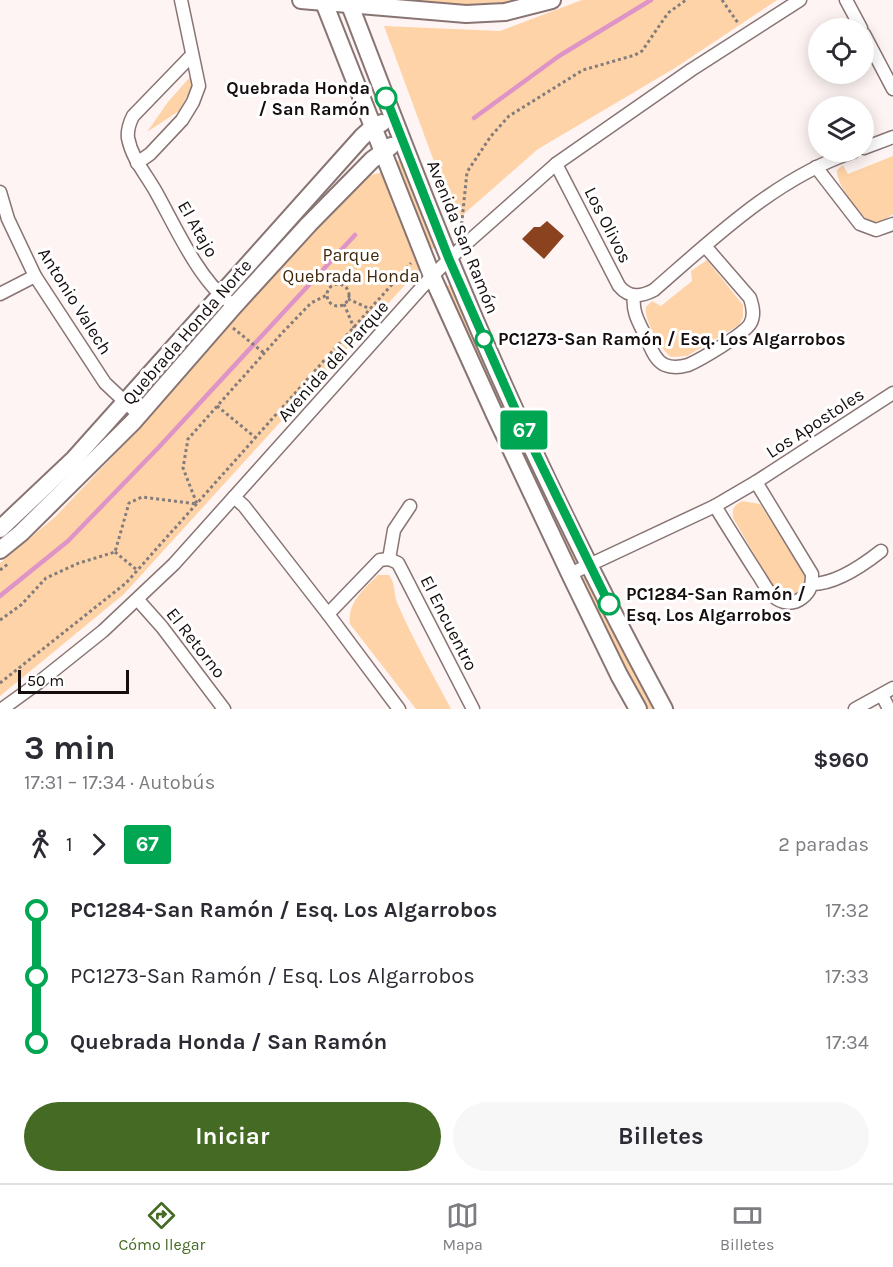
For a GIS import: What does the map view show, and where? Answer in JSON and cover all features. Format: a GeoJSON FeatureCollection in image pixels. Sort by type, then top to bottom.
{"type":"FeatureCollection","features":[{"type":"Feature","properties":{"kind":"street"},"geometry":{"type":"LineString","coordinates":[[137,163],[150,154],[182,120],[199,86],[181,0]]}},
{"type":"Feature","properties":{"kind":"street"},"geometry":{"type":"LineString","coordinates":[[301,0],[476,14],[505,12],[552,0]]}},
{"type":"Feature","properties":{"kind":"street","name":"Avenida del Parque"},"geometry":{"type":"LineString","coordinates":[[8,707],[67,661],[138,600],[182,556],[454,254],[556,164],[691,69],[800,0]]}},
{"type":"Feature","properties":{"kind":"street"},"geometry":{"type":"LineString","coordinates":[[846,0],[856,18]]}},
{"type":"Feature","properties":{"kind":"street"},"geometry":{"type":"LineString","coordinates":[[324,1],[432,276],[570,574],[638,709]]}},
{"type":"Feature","properties":{"kind":"street","name":"Avenida San Ramón"},"geometry":{"type":"LineString","coordinates":[[348,2],[402,140],[454,254],[523,427],[589,565],[664,709]]}},
{"type":"Feature","properties":{"kind":"street"},"geometry":{"type":"LineString","coordinates":[[874,53],[893,89]]}},
{"type":"Feature","properties":{"kind":"street","name":"El Atajo"},"geometry":{"type":"LineString","coordinates":[[192,55],[133,116],[128,136],[137,163],[202,273],[220,294],[235,305]]}},
{"type":"Feature","properties":{"kind":"street","name":"Quebrada Honda Norte"},"geometry":{"type":"LineString","coordinates":[[0,529],[74,459],[220,294],[373,127],[394,118]]}},
{"type":"Feature","properties":{"kind":"street"},"geometry":{"type":"LineString","coordinates":[[874,144],[893,137]]}},
{"type":"Feature","properties":{"kind":"street","name":"Quebrada Honda Norte"},"geometry":{"type":"LineString","coordinates":[[0,550],[97,459],[139,415],[309,224],[383,150],[402,140]]}},
{"type":"Feature","properties":{"kind":"street"},"geometry":{"type":"LineString","coordinates":[[705,246],[750,298],[753,318],[743,331],[688,365],[675,367],[664,364],[656,357],[635,316],[632,305],[634,296],[645,295],[654,290],[705,246],[765,199],[816,167],[829,162]]}},
{"type":"Feature","properties":{"kind":"street","name":"Los Olivos"},"geometry":{"type":"LineString","coordinates":[[556,164],[618,286],[634,296]]}},
{"type":"Feature","properties":{"kind":"street"},"geometry":{"type":"LineString","coordinates":[[816,167],[860,224],[876,230],[893,224]]}},
{"type":"Feature","properties":{"kind":"street","name":"Antonio Valech"},"geometry":{"type":"LineString","coordinates":[[0,192],[8,219],[35,276],[105,383],[139,415]]}},
{"type":"Feature","properties":{"kind":"street"},"geometry":{"type":"LineString","coordinates":[[0,294],[35,276]]}},
{"type":"Feature","properties":{"kind":"street","name":"Los Apostoles"},"geometry":{"type":"LineString","coordinates":[[570,574],[716,506],[893,393]]}},
{"type":"Feature","properties":{"kind":"street","name":"Los Apostoles"},"geometry":{"type":"LineString","coordinates":[[756,482],[812,574],[812,584]]}},
{"type":"Feature","properties":{"kind":"street"},"geometry":{"type":"LineString","coordinates":[[234,497],[244,506],[399,709]]}},
{"type":"Feature","properties":{"kind":"street"},"geometry":{"type":"LineString","coordinates":[[328,614],[381,560],[388,559],[394,530],[410,506]]}},
{"type":"Feature","properties":{"kind":"street"},"geometry":{"type":"LineString","coordinates":[[716,506],[735,540],[773,596],[784,603],[792,604],[808,592],[812,584],[825,584],[867,562],[881,551]]}},
{"type":"Feature","properties":{"kind":"street","name":"El Encuentro"},"geometry":{"type":"LineString","coordinates":[[388,559],[398,563],[401,567],[472,709]]}},
{"type":"Feature","properties":{"kind":"street","name":"El Retorno"},"geometry":{"type":"LineString","coordinates":[[138,600],[162,627],[224,709]]}},
{"type":"Feature","properties":{"kind":"street"},"geometry":{"type":"LineString","coordinates":[[855,709],[893,688]]}},
{"type":"Feature","properties":{"kind":"street"},"geometry":{"type":"LineString","coordinates":[[882,695],[889,709]]}},
{"type":"Feature","properties":{"kind":"path"},"geometry":{"type":"LineString","coordinates":[[454,254],[467,172],[491,136],[508,116],[583,69],[642,51],[668,13],[686,0]]}},
{"type":"Feature","properties":{"kind":"path"},"geometry":{"type":"LineString","coordinates":[[722,0],[747,34]]}},
{"type":"Feature","properties":{"kind":"path"},"geometry":{"type":"LineString","coordinates":[[0,683],[126,583],[417,257]]}},
{"type":"Feature","properties":{"kind":"path"},"geometry":{"type":"LineString","coordinates":[[340,284],[348,292],[348,299],[344,304],[332,304],[327,295],[329,288],[340,284]]}},
{"type":"Feature","properties":{"kind":"path"},"geometry":{"type":"LineString","coordinates":[[197,504],[183,468],[188,439],[311,303],[327,295]]}},
{"type":"Feature","properties":{"kind":"path"},"geometry":{"type":"LineString","coordinates":[[348,299],[370,309]]}},
{"type":"Feature","properties":{"kind":"path"},"geometry":{"type":"LineString","coordinates":[[344,304],[354,328]]}},
{"type":"Feature","properties":{"kind":"path"},"geometry":{"type":"LineString","coordinates":[[231,326],[264,353]]}},
{"type":"Feature","properties":{"kind":"path"},"geometry":{"type":"LineString","coordinates":[[217,406],[256,438]]}},
{"type":"Feature","properties":{"kind":"path"},"geometry":{"type":"LineString","coordinates":[[115,552],[129,503],[142,497],[197,504]]}},
{"type":"Feature","properties":{"kind":"path"},"geometry":{"type":"LineString","coordinates":[[115,552],[137,570]]}},
{"type":"Feature","properties":{"kind":"path"},"geometry":{"type":"LineString","coordinates":[[0,620],[21,605],[46,578],[80,562],[115,552]]}},
{"type":"Feature","properties":{"kind":"green space"},"geometry":{"type":"Polygon","coordinates":[[[376,0],[524,0],[488,6],[469,6],[376,0]]]}},
{"type":"Feature","properties":{"kind":"green space","name":"Parque Quebrada Honda"},"geometry":{"type":"Polygon","coordinates":[[[582,0],[777,0],[675,68],[538,149],[456,221],[384,26],[500,31],[582,0]]]}},
{"type":"Feature","properties":{"kind":"green space"},"geometry":{"type":"Polygon","coordinates":[[[191,76],[193,85],[179,111],[147,132],[168,102],[191,76]]]}},
{"type":"Feature","properties":{"kind":"green space"},"geometry":{"type":"Polygon","coordinates":[[[893,156],[893,214],[874,222],[860,213],[849,198],[837,175],[837,170],[843,165],[848,174],[893,156]]]}},
{"type":"Feature","properties":{"kind":"green space"},"geometry":{"type":"Polygon","coordinates":[[[400,160],[435,241],[435,248],[432,249],[428,245],[396,164],[400,160]]]}},
{"type":"Feature","properties":{"kind":"green space","name":"Parque Quebrada Honda"},"geometry":{"type":"Polygon","coordinates":[[[383,172],[425,263],[124,594],[0,696],[0,563],[55,517],[115,454],[230,321],[361,178],[383,172]]]}},
{"type":"Feature","properties":{"kind":"green space"},"geometry":{"type":"Polygon","coordinates":[[[707,260],[743,305],[743,317],[739,325],[687,356],[671,357],[662,348],[654,334],[647,318],[646,307],[652,301],[661,306],[692,281],[691,271],[707,260]]]}},
{"type":"Feature","properties":{"kind":"green space"},"geometry":{"type":"Polygon","coordinates":[[[448,285],[453,287],[506,411],[576,563],[573,564],[447,290],[448,285]]]}},
{"type":"Feature","properties":{"kind":"green space"},"geometry":{"type":"Polygon","coordinates":[[[742,501],[760,504],[807,578],[803,588],[797,594],[778,595],[733,518],[734,508],[742,501]]]}},
{"type":"Feature","properties":{"kind":"green space"},"geometry":{"type":"Polygon","coordinates":[[[378,575],[389,575],[391,578],[396,601],[451,709],[416,709],[350,624],[351,609],[354,603],[378,575]]]}},
{"type":"Feature","properties":{"kind":"green space"},"geometry":{"type":"Polygon","coordinates":[[[584,576],[655,709],[647,709],[580,581],[584,576]]]}},
{"type":"Feature","properties":{"kind":"building"},"geometry":{"type":"Polygon","coordinates":[[[547,221],[564,236],[544,259],[522,239],[534,227],[540,227],[547,221]]]}},
{"type":"Feature","properties":{"kind":"waterway"},"geometry":{"type":"LineString","coordinates":[[474,118],[559,56],[651,0]]}},
{"type":"Feature","properties":{"kind":"waterway"},"geometry":{"type":"LineString","coordinates":[[0,596],[68,541],[159,447],[355,235]]}},
{"type":"Feature","properties":{"kind":"bus line","name":"67"},"geometry":{"type":"LineString","coordinates":[[386,98],[449,259],[523,427],[609,604]]}},
{"type":"Feature","properties":{"kind":"place","name":"Quebrada Honda / San Ramón"},"geometry":{"type":"Point","coordinates":[386,98]}},
{"type":"Feature","properties":{"kind":"place","name":"PC1273-San Ramón / Esq. Los Algarrobos"},"geometry":{"type":"Point","coordinates":[484,339]}},
{"type":"Feature","properties":{"kind":"place","name":"PC1284-San Ramón / Esq. Los Algarrobos"},"geometry":{"type":"Point","coordinates":[609,604]}}]}
